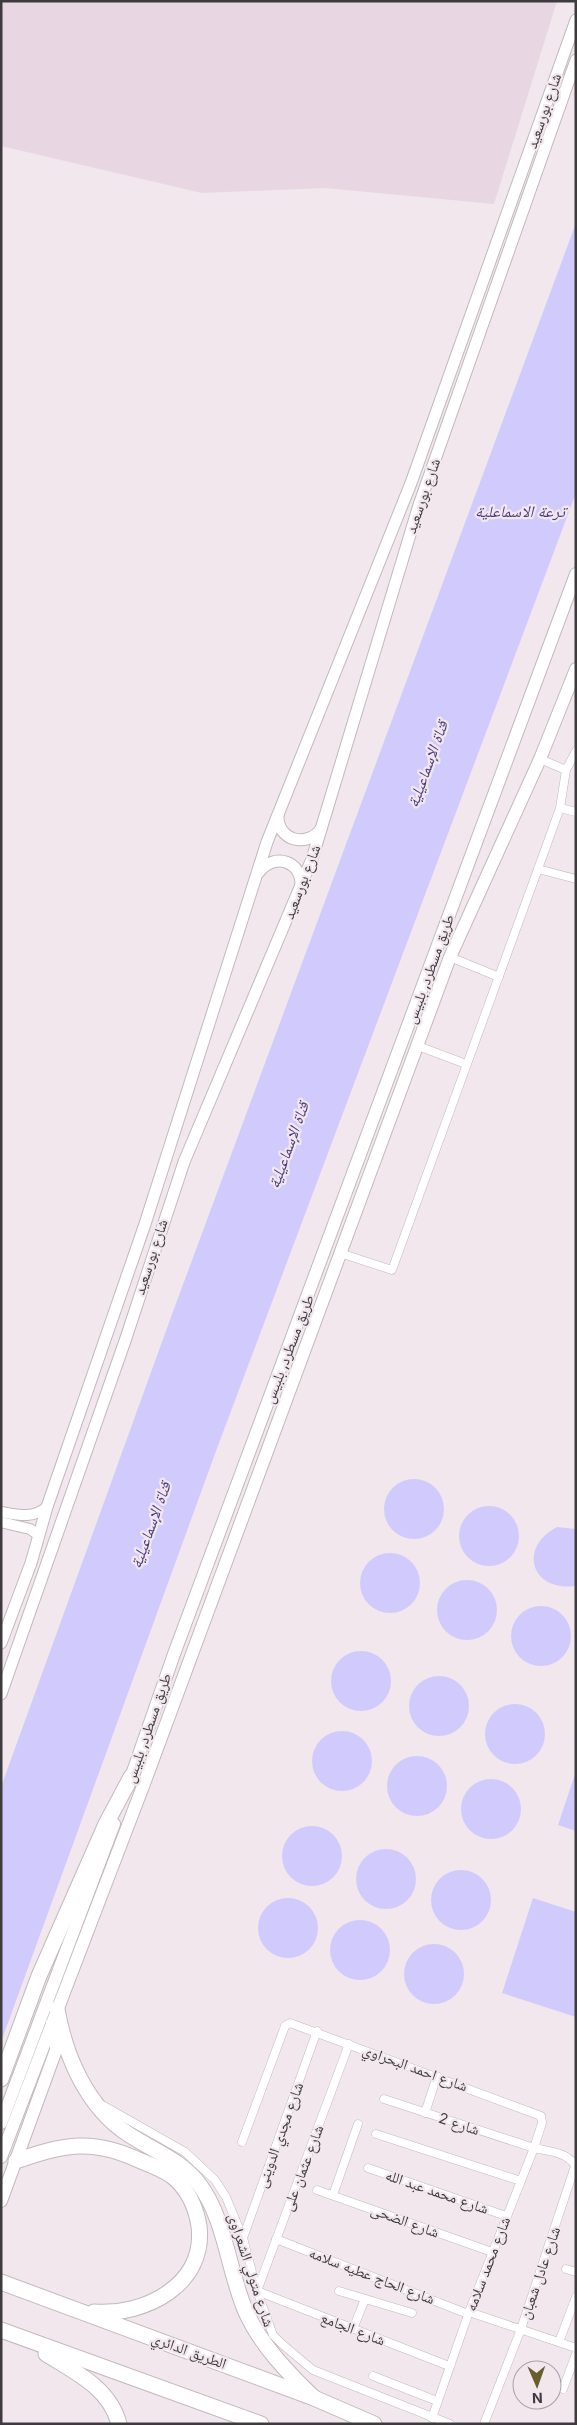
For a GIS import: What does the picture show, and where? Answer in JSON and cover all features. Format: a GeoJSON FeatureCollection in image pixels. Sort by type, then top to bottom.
{"type":"FeatureCollection","features":[{"type":"Feature","properties":{"kind":"highway"},"geometry":{"type":"LineString","coordinates":[[3,2076],[39,1976],[106,1824],[131,1777]]}},
{"type":"Feature","properties":{"kind":"highway"},"geometry":{"type":"LineString","coordinates":[[54,2016],[74,2066],[97,2104],[127,2134],[173,2161],[199,2184],[214,2214],[246,2311],[278,2360],[314,2398]]}},
{"type":"Feature","properties":{"kind":"highway"},"geometry":{"type":"LineString","coordinates":[[8,2159],[80,2146],[103,2148],[126,2154],[172,2176],[192,2202],[198,2219],[200,2235],[198,2252],[192,2268],[181,2284],[156,2300],[127,2310],[106,2312],[77,2309]]}},
{"type":"Feature","properties":{"kind":"highway","name":"الطريق الدائري"},"geometry":{"type":"LineString","coordinates":[[1,2282],[314,2398],[374,2424]]}},
{"type":"Feature","properties":{"kind":"highway"},"geometry":{"type":"LineString","coordinates":[[1,2330],[26,2341],[261,2424]]}},
{"type":"Feature","properties":{"kind":"highway"},"geometry":{"type":"LineString","coordinates":[[26,2341],[95,2386],[109,2400],[119,2424]]}},
{"type":"Feature","properties":{"kind":"main road","name":"شارع بورسعيد"},"geometry":{"type":"LineString","coordinates":[[1,1643],[148,1215],[278,813],[392,532],[446,390],[576,20]]}},
{"type":"Feature","properties":{"kind":"main road","name":"شارع بورسعيد"},"geometry":{"type":"LineString","coordinates":[[1,1694],[126,1338],[184,1162],[301,889],[321,829],[417,511],[576,60]]}},
{"type":"Feature","properties":{"kind":"main road","name":"طريق مسطرد, بلبيس"},"geometry":{"type":"LineString","coordinates":[[1,2123],[576,574]]}},
{"type":"Feature","properties":{"kind":"main road"},"geometry":{"type":"LineString","coordinates":[[560,616],[576,610]]}},
{"type":"Feature","properties":{"kind":"main road","name":"طريق مسطرد, بلبيس"},"geometry":{"type":"LineString","coordinates":[[54,2016],[145,1781],[450,957],[540,759],[576,669]]}},
{"type":"Feature","properties":{"kind":"main road"},"geometry":{"type":"LineString","coordinates":[[278,813],[280,827],[284,834],[296,840],[311,839],[321,829]]}},
{"type":"Feature","properties":{"kind":"main road"},"geometry":{"type":"LineString","coordinates":[[258,872],[269,862],[283,861],[290,863],[300,874],[301,889]]}},
{"type":"Feature","properties":{"kind":"main road"},"geometry":{"type":"LineString","coordinates":[[1,2201],[8,2159],[56,2050],[54,2016]]}},
{"type":"Feature","properties":{"kind":"street"},"geometry":{"type":"LineString","coordinates":[[340,1253],[392,1270],[560,808],[566,770],[576,751]]}},
{"type":"Feature","properties":{"kind":"street"},"geometry":{"type":"LineString","coordinates":[[540,759],[566,770]]}},
{"type":"Feature","properties":{"kind":"street"},"geometry":{"type":"LineString","coordinates":[[560,808],[576,812]]}},
{"type":"Feature","properties":{"kind":"street"},"geometry":{"type":"LineString","coordinates":[[538,869],[576,879]]}},
{"type":"Feature","properties":{"kind":"street"},"geometry":{"type":"LineString","coordinates":[[450,957],[499,977]]}},
{"type":"Feature","properties":{"kind":"street"},"geometry":{"type":"LineString","coordinates":[[418,1046],[466,1064]]}},
{"type":"Feature","properties":{"kind":"street"},"geometry":{"type":"LineString","coordinates":[[1,1512],[28,1516],[47,1507]]}},
{"type":"Feature","properties":{"kind":"street"},"geometry":{"type":"LineString","coordinates":[[2,1525],[30,1529],[39,1535]]}},
{"type":"Feature","properties":{"kind":"street","name":"شارع احمد البحراوي"},"geometry":{"type":"LineString","coordinates":[[242,2142],[285,2026],[294,2024],[537,2112]]}},
{"type":"Feature","properties":{"kind":"street","name":"شارع مجدي الدوينى"},"geometry":{"type":"LineString","coordinates":[[243,2238],[317,2031]]}},
{"type":"Feature","properties":{"kind":"street","name":"شارع عثمان على"},"geometry":{"type":"LineString","coordinates":[[257,2291],[349,2044]]}},
{"type":"Feature","properties":{"kind":"street"},"geometry":{"type":"LineString","coordinates":[[425,2113],[437,2076]]}},
{"type":"Feature","properties":{"kind":"street","name":"شارع 2"},"geometry":{"type":"LineString","coordinates":[[384,2099],[534,2148]]}},
{"type":"Feature","properties":{"kind":"street","name":"شارع متولي الشعراوى"},"geometry":{"type":"LineString","coordinates":[[97,2104],[166,2140],[201,2165],[226,2197],[243,2238],[257,2291],[273,2335],[307,2366],[450,2424]]}},
{"type":"Feature","properties":{"kind":"street","name":"شارع محمد سلامه"},"geometry":{"type":"LineString","coordinates":[[432,2418],[449,2366],[492,2252],[534,2148],[542,2119],[537,2112]]}},
{"type":"Feature","properties":{"kind":"street"},"geometry":{"type":"LineString","coordinates":[[333,2195],[358,2124]]}},
{"type":"Feature","properties":{"kind":"street"},"geometry":{"type":"LineString","coordinates":[[376,2134],[521,2181]]}},
{"type":"Feature","properties":{"kind":"street","name":"شارع عادل شعبان"},"geometry":{"type":"LineString","coordinates":[[484,2424],[521,2329],[575,2166],[569,2158],[534,2148]]}},
{"type":"Feature","properties":{"kind":"street","name":"شارع محمد عبد الله"},"geometry":{"type":"LineString","coordinates":[[368,2168],[506,2216]]}},
{"type":"Feature","properties":{"kind":"street","name":"شارع الضحى"},"geometry":{"type":"LineString","coordinates":[[317,2190],[492,2252]]}},
{"type":"Feature","properties":{"kind":"street","name":"شارع الحاج عطيه سلامه"},"geometry":{"type":"LineString","coordinates":[[276,2239],[469,2313],[576,2348]]}},
{"type":"Feature","properties":{"kind":"street"},"geometry":{"type":"LineString","coordinates":[[566,2269],[576,2272]]}},
{"type":"Feature","properties":{"kind":"street","name":"شارع الجامع"},"geometry":{"type":"LineString","coordinates":[[257,2291],[449,2366]]}},
{"type":"Feature","properties":{"kind":"street"},"geometry":{"type":"LineString","coordinates":[[339,2291],[412,2313]]}},
{"type":"Feature","properties":{"kind":"street"},"geometry":{"type":"LineString","coordinates":[[559,2342],[576,2297]]}},
{"type":"Feature","properties":{"kind":"street"},"geometry":{"type":"LineString","coordinates":[[353,2329],[365,2299]]}},
{"type":"Feature","properties":{"kind":"street"},"geometry":{"type":"LineString","coordinates":[[562,2389],[576,2354]]}},
{"type":"Feature","properties":{"kind":"street"},"geometry":{"type":"LineString","coordinates":[[373,2376],[437,2401]]}},
{"type":"Feature","properties":{"kind":"shaded area"},"geometry":{"type":"Polygon","coordinates":[[[1,1],[557,1],[494,204],[325,188],[202,193],[1,146],[1,1]]]}},
{"type":"Feature","properties":{"kind":"water","name":"ترعة الاسماعلية"},"geometry":{"type":"Polygon","coordinates":[[[576,223],[576,493],[216,1451],[1,2042],[1,1787],[171,1317],[576,223]]]}},
{"type":"Feature","properties":{"kind":"water"},"geometry":{"type":"Polygon","coordinates":[[[408,1479],[420,1479],[431,1484],[439,1492],[444,1503],[442,1521],[431,1534],[420,1539],[408,1539],[397,1534],[389,1526],[384,1515],[384,1503],[389,1492],[397,1484],[408,1479]]]}},
{"type":"Feature","properties":{"kind":"water"},"geometry":{"type":"Polygon","coordinates":[[[483,1506],[495,1506],[506,1511],[514,1519],[519,1530],[517,1548],[506,1561],[495,1566],[483,1566],[472,1561],[464,1553],[459,1542],[459,1530],[464,1519],[472,1511],[483,1506]]]}},
{"type":"Feature","properties":{"kind":"water"},"geometry":{"type":"Polygon","coordinates":[[[557,1527],[576,1529],[575,1586],[560,1586],[548,1582],[540,1576],[535,1567],[534,1556],[537,1546],[545,1536],[557,1527]]]}},
{"type":"Feature","properties":{"kind":"water"},"geometry":{"type":"Polygon","coordinates":[[[384,1553],[396,1553],[407,1558],[415,1566],[420,1577],[418,1595],[407,1608],[396,1613],[384,1613],[373,1608],[365,1600],[360,1589],[360,1577],[365,1566],[373,1558],[384,1553]]]}},
{"type":"Feature","properties":{"kind":"water"},"geometry":{"type":"Polygon","coordinates":[[[461,1580],[473,1580],[484,1585],[492,1593],[497,1604],[495,1622],[484,1635],[473,1640],[461,1640],[450,1635],[442,1627],[437,1616],[437,1604],[442,1593],[450,1585],[461,1580]]]}},
{"type":"Feature","properties":{"kind":"water"},"geometry":{"type":"Polygon","coordinates":[[[535,1606],[547,1606],[558,1611],[566,1619],[571,1630],[569,1648],[558,1661],[547,1666],[535,1666],[524,1661],[516,1653],[511,1642],[511,1630],[516,1619],[524,1611],[535,1606]]]}},
{"type":"Feature","properties":{"kind":"water"},"geometry":{"type":"Polygon","coordinates":[[[355,1651],[367,1651],[378,1656],[386,1664],[391,1675],[389,1693],[378,1706],[367,1711],[355,1711],[344,1706],[336,1698],[331,1687],[331,1675],[336,1664],[344,1656],[355,1651]]]}},
{"type":"Feature","properties":{"kind":"water"},"geometry":{"type":"Polygon","coordinates":[[[433,1676],[445,1676],[456,1681],[464,1689],[469,1700],[467,1718],[456,1731],[445,1736],[433,1736],[422,1731],[414,1723],[409,1712],[409,1700],[414,1689],[422,1681],[433,1676]]]}},
{"type":"Feature","properties":{"kind":"water"},"geometry":{"type":"Polygon","coordinates":[[[509,1704],[521,1704],[532,1709],[540,1717],[545,1728],[543,1746],[532,1759],[521,1764],[509,1764],[498,1759],[490,1751],[485,1740],[485,1728],[490,1717],[498,1709],[509,1704]]]}},
{"type":"Feature","properties":{"kind":"water"},"geometry":{"type":"Polygon","coordinates":[[[336,1731],[348,1731],[359,1736],[367,1744],[372,1755],[370,1773],[359,1786],[348,1791],[336,1791],[325,1786],[317,1778],[312,1767],[312,1755],[317,1744],[325,1736],[336,1731]]]}},
{"type":"Feature","properties":{"kind":"water"},"geometry":{"type":"Polygon","coordinates":[[[411,1756],[423,1756],[434,1761],[442,1769],[447,1780],[445,1798],[434,1811],[423,1816],[411,1816],[400,1811],[392,1803],[387,1792],[387,1780],[392,1769],[400,1761],[411,1756]]]}},
{"type":"Feature","properties":{"kind":"water"},"geometry":{"type":"Polygon","coordinates":[[[576,1771],[576,1831],[558,1825],[576,1771]]]}},
{"type":"Feature","properties":{"kind":"water"},"geometry":{"type":"Polygon","coordinates":[[[485,1779],[497,1779],[508,1784],[516,1792],[521,1803],[519,1821],[508,1834],[497,1839],[485,1839],[474,1834],[466,1826],[461,1815],[461,1803],[466,1792],[474,1784],[485,1779]]]}},
{"type":"Feature","properties":{"kind":"water"},"geometry":{"type":"Polygon","coordinates":[[[306,1826],[318,1826],[329,1831],[337,1839],[342,1850],[340,1868],[329,1881],[318,1886],[306,1886],[295,1881],[287,1873],[282,1862],[282,1850],[287,1839],[295,1831],[306,1826]]]}},
{"type":"Feature","properties":{"kind":"water"},"geometry":{"type":"Polygon","coordinates":[[[380,1849],[392,1849],[403,1854],[411,1862],[416,1873],[414,1891],[403,1904],[392,1909],[380,1909],[369,1904],[361,1896],[356,1885],[356,1873],[361,1862],[369,1854],[380,1849]]]}},
{"type":"Feature","properties":{"kind":"water"},"geometry":{"type":"Polygon","coordinates":[[[455,1870],[467,1870],[478,1875],[486,1883],[491,1894],[489,1912],[478,1925],[467,1930],[455,1930],[444,1925],[436,1917],[431,1906],[431,1894],[436,1883],[444,1875],[455,1870]]]}},
{"type":"Feature","properties":{"kind":"water"},"geometry":{"type":"Polygon","coordinates":[[[282,1898],[294,1898],[305,1903],[313,1911],[318,1922],[316,1940],[305,1953],[294,1958],[282,1958],[271,1953],[263,1945],[258,1934],[258,1922],[263,1911],[271,1903],[282,1898]]]}},
{"type":"Feature","properties":{"kind":"water"},"geometry":{"type":"Polygon","coordinates":[[[533,1898],[576,1912],[576,2017],[502,1993],[533,1898]]]}},
{"type":"Feature","properties":{"kind":"water"},"geometry":{"type":"Polygon","coordinates":[[[354,1920],[366,1920],[377,1925],[385,1933],[390,1944],[388,1962],[377,1975],[366,1980],[354,1980],[343,1975],[335,1967],[330,1956],[330,1944],[335,1933],[343,1925],[354,1920]]]}},
{"type":"Feature","properties":{"kind":"water"},"geometry":{"type":"Polygon","coordinates":[[[428,1944],[440,1944],[451,1949],[459,1957],[464,1968],[462,1986],[451,1999],[440,2004],[428,2004],[417,1999],[409,1991],[404,1980],[404,1968],[409,1957],[417,1949],[428,1944]]]}},
{"type":"Feature","properties":{"kind":"water label","name":"قناة الإسماعيلية"},"geometry":{"type":"Point","coordinates":[427,764]}},
{"type":"Feature","properties":{"kind":"water label","name":"قناة الإسماعيلية"},"geometry":{"type":"Point","coordinates":[288,1145]}},
{"type":"Feature","properties":{"kind":"water label","name":"قناة الإسماعيلية"},"geometry":{"type":"Point","coordinates":[150,1525]}}]}
